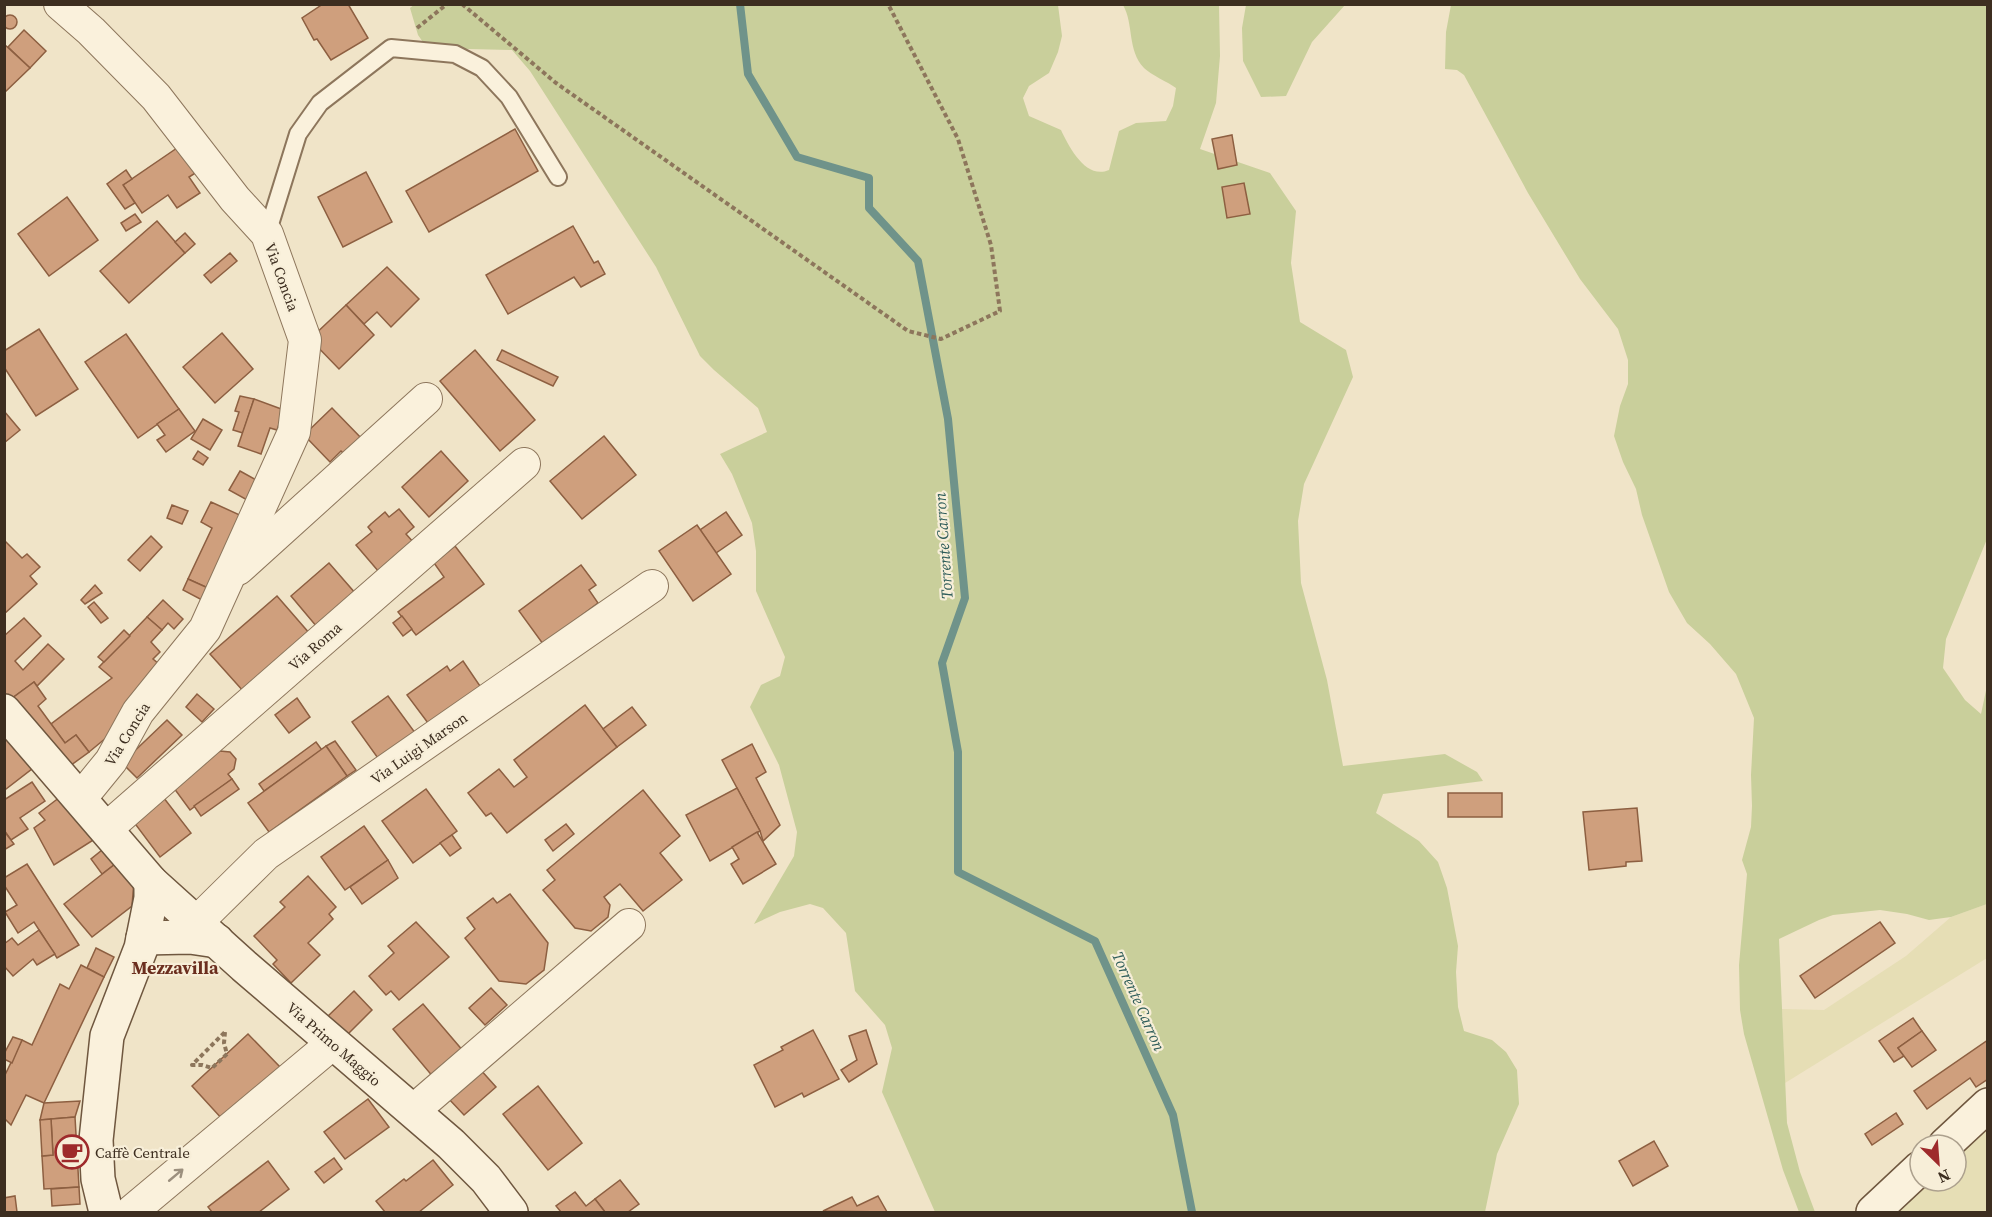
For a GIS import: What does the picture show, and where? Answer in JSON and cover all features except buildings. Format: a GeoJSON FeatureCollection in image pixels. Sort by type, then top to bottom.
{"type":"FeatureCollection","features":[{"type":"Feature","properties":{"kind":"street","name":"Via Concia"},"geometry":{"type":"LineString","coordinates":[[60,4],[91,30],[156,97],[235,199],[267,234],[305,340],[294,432],[205,629],[138,712],[111,761],[80,799]]}},
{"type":"Feature","properties":{"kind":"street","name":"Via Concia"},"geometry":{"type":"LineString","coordinates":[[228,578],[426,399]]}},
{"type":"Feature","properties":{"kind":"street","name":"Via Roma"},"geometry":{"type":"LineString","coordinates":[[106,829],[524,464]]}},
{"type":"Feature","properties":{"kind":"street","name":"Via Luigi Marson"},"geometry":{"type":"LineString","coordinates":[[207,931],[266,854],[652,586]]}},
{"type":"Feature","properties":{"kind":"street"},"geometry":{"type":"LineString","coordinates":[[4,711],[151,882],[152,898],[141,948],[107,1036],[96,1140],[98,1179],[106,1212]]}},
{"type":"Feature","properties":{"kind":"street","name":"Via Primo Maggio"},"geometry":{"type":"LineString","coordinates":[[151,882],[451,1144],[486,1179],[511,1212]]}},
{"type":"Feature","properties":{"kind":"street"},"geometry":{"type":"LineString","coordinates":[[413,1111],[629,925]]}},
{"type":"Feature","properties":{"kind":"street"},"geometry":{"type":"LineString","coordinates":[[143,938],[190,937],[207,931]]}},
{"type":"Feature","properties":{"kind":"street"},"geometry":{"type":"LineString","coordinates":[[131,1212],[333,1043]]}},
{"type":"Feature","properties":{"kind":"street"},"geometry":{"type":"LineString","coordinates":[[1958,1133],[1988,1105]]}},
{"type":"Feature","properties":{"kind":"street"},"geometry":{"type":"LineString","coordinates":[[1873,1212],[1908,1179]]}},
{"type":"Feature","properties":{"kind":"lane"},"geometry":{"type":"LineString","coordinates":[[267,234],[298,134],[320,103],[391,48],[455,54],[482,68],[509,97],[558,177]]}},
{"type":"Feature","properties":{"kind":"path"},"geometry":{"type":"LineString","coordinates":[[391,48],[447,4]]}},
{"type":"Feature","properties":{"kind":"path"},"geometry":{"type":"LineString","coordinates":[[462,4],[556,83],[908,331],[941,339],[999,311],[991,245],[958,139],[888,4]]}},
{"type":"Feature","properties":{"kind":"path"},"geometry":{"type":"LineString","coordinates":[[225,1032],[227,1054],[212,1068],[192,1065],[225,1032]]}},
{"type":"Feature","properties":{"kind":"shaded area"},"geometry":{"type":"Polygon","coordinates":[[[1987,904],[1987,958],[1785,1083],[1782,1009],[1824,1010],[1906,956],[1951,917],[1987,904]]]}},
{"type":"Feature","properties":{"kind":"shaded area"},"geometry":{"type":"Polygon","coordinates":[[[1987,1127],[1987,1212],[1898,1212],[1918,1193],[1968,1193],[1968,1145],[1987,1127]]]}},
{"type":"Feature","properties":{"kind":"green space"},"geometry":{"type":"Polygon","coordinates":[[[415,4],[1058,5],[1062,36],[1058,52],[1049,73],[1029,86],[1023,98],[1029,116],[1061,130],[1079,160],[1093,170],[1101,172],[1109,170],[1119,131],[1136,123],[1166,121],[1173,106],[1176,88],[1147,71],[1139,61],[1123,5],[1219,5],[1220,56],[1216,103],[1200,149],[1270,173],[1296,211],[1291,263],[1300,322],[1346,350],[1353,377],[1304,484],[1298,521],[1301,583],[1327,680],[1343,766],[1445,754],[1477,772],[1483,781],[1383,794],[1376,813],[1419,841],[1438,862],[1447,888],[1458,946],[1456,972],[1458,1007],[1464,1031],[1492,1040],[1506,1052],[1517,1070],[1519,1104],[1497,1154],[1485,1212],[935,1212],[882,1092],[892,1048],[885,1025],[855,991],[846,933],[823,908],[810,904],[780,912],[754,924],[794,856],[797,832],[779,765],[750,707],[761,685],[780,676],[785,657],[756,591],[756,551],[752,523],[732,474],[720,454],[767,432],[758,408],[700,356],[656,267],[530,71],[512,50],[427,48],[418,35],[410,8],[415,4]]]}},
{"type":"Feature","properties":{"kind":"green space"},"geometry":{"type":"Polygon","coordinates":[[[1246,5],[1345,5],[1312,42],[1286,96],[1261,97],[1243,61],[1242,28],[1246,5]]]}},
{"type":"Feature","properties":{"kind":"green space"},"geometry":{"type":"Polygon","coordinates":[[[1451,5],[1987,5],[1987,539],[1946,639],[1943,668],[1965,700],[1981,714],[1987,686],[1987,904],[1951,917],[1929,920],[1880,910],[1833,915],[1779,939],[1787,1123],[1800,1172],[1815,1212],[1799,1212],[1783,1170],[1744,1034],[1740,1010],[1739,965],[1747,874],[1742,860],[1751,827],[1754,718],[1736,674],[1710,644],[1687,623],[1669,592],[1642,515],[1636,489],[1623,462],[1614,436],[1620,406],[1628,384],[1628,360],[1618,329],[1580,279],[1528,193],[1464,75],[1457,70],[1445,69],[1446,32],[1451,5]]]}},
{"type":"Feature","properties":{"kind":"waterway","name":"Torrente Carron"},"geometry":{"type":"LineString","coordinates":[[740,4],[748,74],[797,157],[869,178],[869,208],[918,261],[948,419],[965,598],[942,663],[958,752],[958,872],[1095,941],[1173,1115],[1192,1212]]}},
{"type":"Feature","properties":{"kind":"place","name":"Caffè Centrale"},"geometry":{"type":"Point","coordinates":[72,1152]}},
{"type":"Feature","properties":{"kind":"district","name":"Mezzavilla"},"geometry":{"type":"Point","coordinates":[175,967]}}]}
